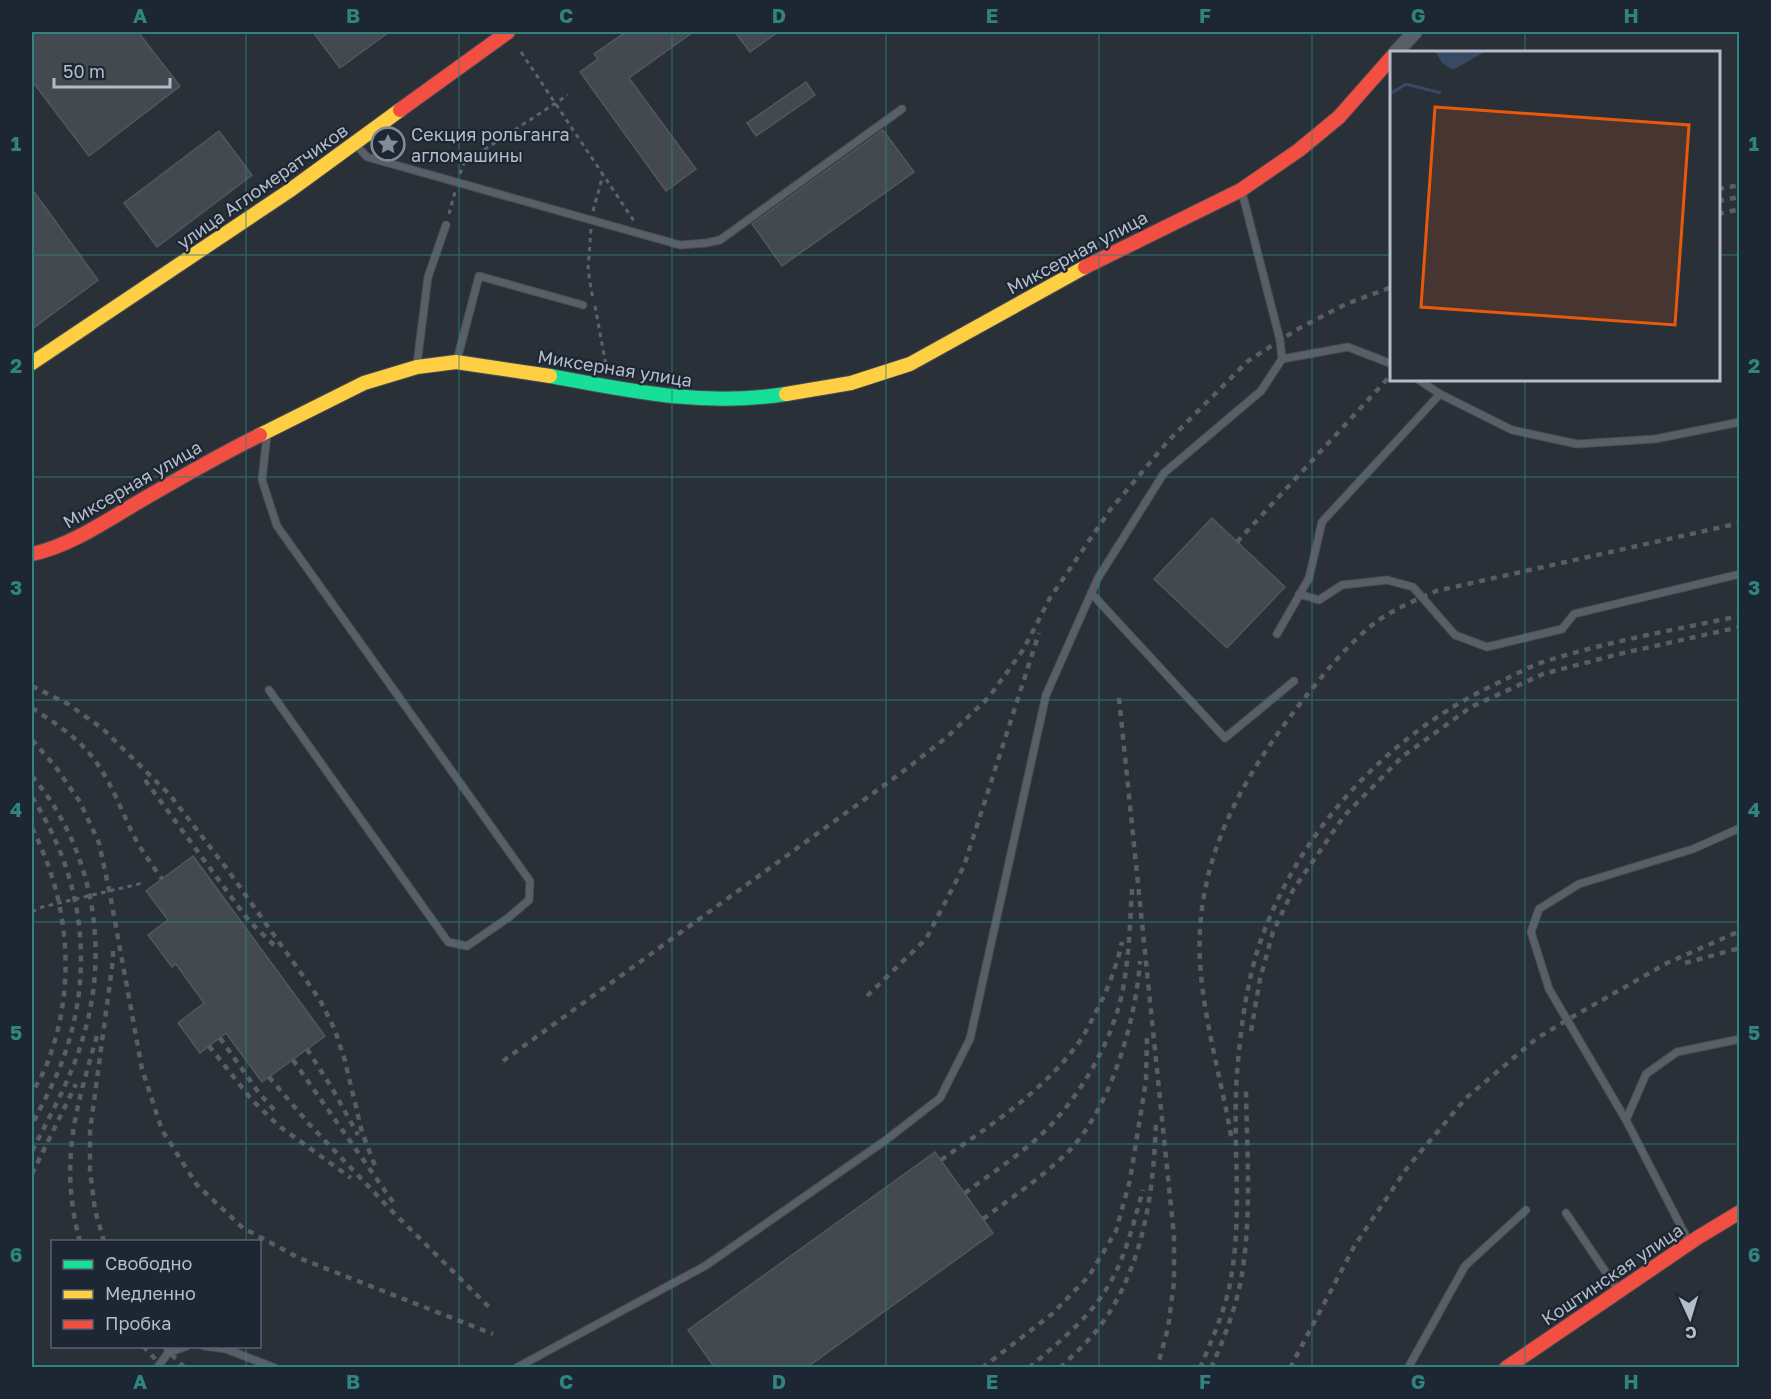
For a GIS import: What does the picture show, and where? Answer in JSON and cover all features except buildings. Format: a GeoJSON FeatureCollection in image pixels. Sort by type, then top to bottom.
{"type":"FeatureCollection","features":[{"type":"Feature","properties":{"kind":"street","name":"улица Агломератчиков"},"geometry":{"type":"LineString","coordinates":[[32,363],[289,191],[508,32]]}},
{"type":"Feature","properties":{"kind":"street"},"geometry":{"type":"LineString","coordinates":[[1397,51],[1415,32]]}},
{"type":"Feature","properties":{"kind":"street","name":"Миксерная улица"},"geometry":{"type":"LineString","coordinates":[[32,554],[46,551],[90,531],[221,454],[364,383],[417,366],[456,362],[521,371],[647,394],[708,400],[778,395],[851,383],[910,364],[1062,278],[1242,190],[1299,150],[1339,117],[1390,59]]}},
{"type":"Feature","properties":{"kind":"street","name":"Коштинская улица"},"geometry":{"type":"LineString","coordinates":[[1506,1368],[1690,1243],[1740,1212]]}},
{"type":"Feature","properties":{"kind":"lane"},"geometry":{"type":"LineString","coordinates":[[355,143],[367,157],[680,245],[720,240],[902,109]]}},
{"type":"Feature","properties":{"kind":"lane"},"geometry":{"type":"LineString","coordinates":[[516,1368],[705,1266],[886,1140],[940,1098],[970,1039],[1046,695],[1091,593],[1098,578],[1164,473],[1261,391],[1281,359],[1280,340],[1242,190]]}},
{"type":"Feature","properties":{"kind":"lane"},"geometry":{"type":"LineString","coordinates":[[417,366],[428,277],[446,225]]}},
{"type":"Feature","properties":{"kind":"lane"},"geometry":{"type":"LineString","coordinates":[[456,362],[479,276],[582,305]]}},
{"type":"Feature","properties":{"kind":"lane"},"geometry":{"type":"LineString","coordinates":[[1281,359],[1348,347],[1390,363]]}},
{"type":"Feature","properties":{"kind":"lane"},"geometry":{"type":"LineString","coordinates":[[1420,381],[1440,394],[1512,430],[1577,444],[1655,439],[1740,422]]}},
{"type":"Feature","properties":{"kind":"lane"},"geometry":{"type":"LineString","coordinates":[[1276,634],[1309,578],[1323,522],[1440,394]]}},
{"type":"Feature","properties":{"kind":"lane"},"geometry":{"type":"LineString","coordinates":[[267,431],[262,480],[277,526],[530,881],[529,900],[508,918],[467,946],[448,942],[269,690]]}},
{"type":"Feature","properties":{"kind":"lane"},"geometry":{"type":"LineString","coordinates":[[1299,594],[1319,600],[1342,585],[1387,580],[1413,587],[1455,635],[1487,647],[1562,629],[1574,614],[1740,574]]}},
{"type":"Feature","properties":{"kind":"lane"},"geometry":{"type":"LineString","coordinates":[[1091,593],[1225,738],[1294,681]]}},
{"type":"Feature","properties":{"kind":"lane"},"geometry":{"type":"LineString","coordinates":[[1690,1243],[1626,1120],[1549,989],[1531,932],[1539,909],[1579,884],[1693,849],[1740,828]]}},
{"type":"Feature","properties":{"kind":"lane"},"geometry":{"type":"LineString","coordinates":[[1626,1120],[1646,1074],[1677,1052],[1740,1039]]}},
{"type":"Feature","properties":{"kind":"lane"},"geometry":{"type":"LineString","coordinates":[[1408,1368],[1465,1266],[1526,1210]]}},
{"type":"Feature","properties":{"kind":"lane"},"geometry":{"type":"LineString","coordinates":[[1566,1213],[1619,1291]]}},
{"type":"Feature","properties":{"kind":"lane"},"geometry":{"type":"LineString","coordinates":[[158,1368],[168,1353],[184,1348]]}},
{"type":"Feature","properties":{"kind":"lane"},"geometry":{"type":"LineString","coordinates":[[215,1348],[226,1349],[275,1368]]}},
{"type":"Feature","properties":{"kind":"path"},"geometry":{"type":"LineString","coordinates":[[521,52],[635,223]]}},
{"type":"Feature","properties":{"kind":"path"},"geometry":{"type":"LineString","coordinates":[[446,225],[464,163],[568,95]]}},
{"type":"Feature","properties":{"kind":"path"},"geometry":{"type":"LineString","coordinates":[[602,386],[607,371],[588,270],[594,207],[603,174]]}},
{"type":"Feature","properties":{"kind":"path"},"geometry":{"type":"LineString","coordinates":[[32,912],[42,907],[143,883]]}},
{"type":"Feature","properties":{"kind":"railway"},"geometry":{"type":"LineString","coordinates":[[1720,189],[1740,185]]}},
{"type":"Feature","properties":{"kind":"railway"},"geometry":{"type":"LineString","coordinates":[[1720,201],[1740,197]]}},
{"type":"Feature","properties":{"kind":"railway"},"geometry":{"type":"LineString","coordinates":[[1720,214],[1740,209]]}},
{"type":"Feature","properties":{"kind":"railway"},"geometry":{"type":"LineString","coordinates":[[503,1061],[901,773],[947,737],[989,697],[1023,650],[1050,598],[1110,510],[1169,440],[1248,361],[1296,330],[1346,304],[1390,288]]}},
{"type":"Feature","properties":{"kind":"railway"},"geometry":{"type":"LineString","coordinates":[[1237,542],[1390,376]]}},
{"type":"Feature","properties":{"kind":"railway"},"geometry":{"type":"LineString","coordinates":[[1231,1136],[1205,1007],[1202,981],[1200,930],[1204,897],[1211,865],[1222,834],[1250,776],[1287,721],[1323,676],[1348,647],[1376,622],[1436,591],[1740,523]]}},
{"type":"Feature","properties":{"kind":"railway"},"geometry":{"type":"LineString","coordinates":[[1200,1368],[1226,1301],[1231,1278],[1237,1202],[1237,1073],[1249,982],[1265,929],[1283,889],[1305,851],[1330,815],[1360,782],[1426,725],[1463,701],[1521,672],[1540,663],[1589,649],[1740,616]]}},
{"type":"Feature","properties":{"kind":"railway"},"geometry":{"type":"LineString","coordinates":[[1251,1031],[1260,979],[1273,932],[1293,890],[1344,816],[1403,756],[1471,707],[1543,674],[1619,654],[1740,627]]}},
{"type":"Feature","properties":{"kind":"railway"},"geometry":{"type":"LineString","coordinates":[[867,996],[926,939],[964,866],[1039,633]]}},
{"type":"Feature","properties":{"kind":"railway"},"geometry":{"type":"LineString","coordinates":[[32,686],[68,704],[103,729],[170,795],[227,869],[301,973],[320,1000],[335,1030],[362,1132],[377,1171]]}},
{"type":"Feature","properties":{"kind":"railway"},"geometry":{"type":"LineString","coordinates":[[1119,698],[1174,1236],[1174,1282],[1168,1328],[1157,1368]]}},
{"type":"Feature","properties":{"kind":"railway"},"geometry":{"type":"LineString","coordinates":[[32,708],[55,723],[90,754],[107,780],[144,854],[162,879]]}},
{"type":"Feature","properties":{"kind":"railway"},"geometry":{"type":"LineString","coordinates":[[32,740],[55,766],[80,802],[99,843],[142,1069],[162,1130],[197,1185],[243,1228],[299,1258],[493,1334]]}},
{"type":"Feature","properties":{"kind":"railway"},"geometry":{"type":"LineString","coordinates":[[32,776],[53,804],[82,866],[95,932],[92,1001],[84,1034],[61,1094],[32,1151]]}},
{"type":"Feature","properties":{"kind":"railway"},"geometry":{"type":"LineString","coordinates":[[145,780],[249,921],[276,947]]}},
{"type":"Feature","properties":{"kind":"railway"},"geometry":{"type":"LineString","coordinates":[[32,797],[64,861],[74,895],[81,963],[78,998],[71,1032],[60,1067],[32,1125]]}},
{"type":"Feature","properties":{"kind":"railway"},"geometry":{"type":"LineString","coordinates":[[32,828],[54,884],[65,943],[63,1003],[57,1032],[46,1065],[32,1094]]}},
{"type":"Feature","properties":{"kind":"railway"},"geometry":{"type":"LineString","coordinates":[[965,1193],[1041,1135],[1063,1111],[1095,1064],[1111,1030],[1122,994],[1128,955],[1132,889]]}},
{"type":"Feature","properties":{"kind":"railway"},"geometry":{"type":"LineString","coordinates":[[1290,1368],[1355,1245],[1407,1168],[1466,1098],[1536,1039],[1567,1020],[1667,963],[1740,931]]}},
{"type":"Feature","properties":{"kind":"railway"},"geometry":{"type":"LineString","coordinates":[[941,1160],[994,1123],[1060,1066],[1086,1031],[1103,998],[1122,942]]}},
{"type":"Feature","properties":{"kind":"railway"},"geometry":{"type":"LineString","coordinates":[[103,1240],[95,1210],[90,1170],[90,1131],[113,960],[113,945]]}},
{"type":"Feature","properties":{"kind":"railway"},"geometry":{"type":"LineString","coordinates":[[1685,963],[1740,948]]}},
{"type":"Feature","properties":{"kind":"railway"},"geometry":{"type":"LineString","coordinates":[[983,1219],[1067,1153],[1096,1113],[1108,1089],[1126,1037],[1133,1010],[1140,961]]}},
{"type":"Feature","properties":{"kind":"railway"},"geometry":{"type":"LineString","coordinates":[[80,1240],[71,1187],[72,1138],[76,1113],[97,1036]]}},
{"type":"Feature","properties":{"kind":"railway"},"geometry":{"type":"LineString","coordinates":[[220,1038],[259,1093],[277,1113]]}},
{"type":"Feature","properties":{"kind":"railway"},"geometry":{"type":"LineString","coordinates":[[982,1368],[1052,1314],[1089,1276],[1116,1231],[1130,1180],[1146,1081],[1147,1038]]}},
{"type":"Feature","properties":{"kind":"railway"},"geometry":{"type":"LineString","coordinates":[[209,1046],[252,1100],[279,1126],[351,1178]]}},
{"type":"Feature","properties":{"kind":"railway"},"geometry":{"type":"LineString","coordinates":[[307,1049],[358,1135]]}},
{"type":"Feature","properties":{"kind":"railway"},"geometry":{"type":"LineString","coordinates":[[293,1060],[393,1202]]}},
{"type":"Feature","properties":{"kind":"railway"},"geometry":{"type":"LineString","coordinates":[[269,1077],[310,1125],[391,1210],[491,1309]]}},
{"type":"Feature","properties":{"kind":"railway"},"geometry":{"type":"LineString","coordinates":[[32,1174],[76,1084]]}},
{"type":"Feature","properties":{"kind":"railway"},"geometry":{"type":"LineString","coordinates":[[1211,1368],[1232,1313],[1241,1280],[1244,1257],[1248,1186],[1246,1091]]}},
{"type":"Feature","properties":{"kind":"railway"},"geometry":{"type":"LineString","coordinates":[[1060,1368],[1101,1325],[1116,1302],[1127,1278],[1137,1252],[1149,1200],[1156,1119]]}},
{"type":"Feature","properties":{"kind":"railway"},"geometry":{"type":"LineString","coordinates":[[1029,1368],[1080,1322],[1105,1291],[1123,1255],[1143,1190]]}},
{"type":"Feature","properties":{"kind":"railway"},"geometry":{"type":"LineString","coordinates":[[145,1348],[164,1368]]}},
{"type":"Feature","properties":{"kind":"railway"},"geometry":{"type":"LineString","coordinates":[[165,1348],[185,1368]]}},
{"type":"Feature","properties":{"kind":"traffic: fast"},"geometry":{"type":"LineString","coordinates":[[550,376],[667,396],[726,399],[786,394]]}},
{"type":"Feature","properties":{"kind":"traffic: slow"},"geometry":{"type":"LineString","coordinates":[[32,363],[289,191],[400,110]]}},
{"type":"Feature","properties":{"kind":"traffic: slow"},"geometry":{"type":"LineString","coordinates":[[786,394],[851,383],[910,364],[1085,267]]}},
{"type":"Feature","properties":{"kind":"traffic: slow"},"geometry":{"type":"LineString","coordinates":[[260,435],[364,383],[417,367],[456,362],[550,376]]}},
{"type":"Feature","properties":{"kind":"traffic: jam"},"geometry":{"type":"LineString","coordinates":[[400,110],[508,32]]}},
{"type":"Feature","properties":{"kind":"traffic: jam"},"geometry":{"type":"LineString","coordinates":[[1085,267],[1241,190],[1299,150],[1339,117],[1390,59]]}},
{"type":"Feature","properties":{"kind":"traffic: jam"},"geometry":{"type":"LineString","coordinates":[[32,554],[85,533],[197,468],[260,435]]}},
{"type":"Feature","properties":{"kind":"traffic: jam"},"geometry":{"type":"LineString","coordinates":[[1506,1368],[1697,1238],[1740,1212]]}},
{"type":"Feature","properties":{"kind":"place","name":"Секция рольганга агломашины"},"geometry":{"type":"Point","coordinates":[388,144]}}]}
